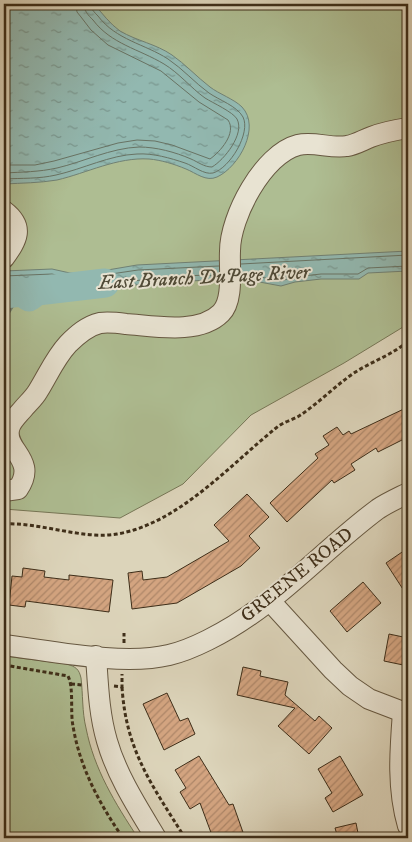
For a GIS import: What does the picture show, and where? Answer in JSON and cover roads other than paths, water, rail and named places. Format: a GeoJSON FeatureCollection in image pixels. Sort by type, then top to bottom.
{"type":"FeatureCollection","features":[{"type":"Feature","properties":{"kind":"street"},"geometry":{"type":"LineString","coordinates":[[4,491],[18,489],[23,482],[24,472],[17,451],[6,434],[16,417],[37,393],[56,358],[81,332],[90,326],[101,323],[164,327],[198,326],[219,314],[227,303],[230,243],[236,219],[252,188],[274,158],[296,145],[307,143],[348,146],[387,131],[408,128]]}},
{"type":"Feature","properties":{"kind":"street"},"geometry":{"type":"LineString","coordinates":[[4,211],[16,223],[18,230],[4,258]]}},
{"type":"Feature","properties":{"kind":"street","name":"GREENE ROAD"},"geometry":{"type":"LineString","coordinates":[[4,645],[137,659],[169,655],[198,645],[231,629],[270,601],[380,508],[408,493]]}},
{"type":"Feature","properties":{"kind":"street"},"geometry":{"type":"LineString","coordinates":[[270,601],[350,686],[369,699],[406,712],[399,761],[400,786],[408,826]]}},
{"type":"Feature","properties":{"kind":"street"},"geometry":{"type":"LineString","coordinates":[[96,656],[99,702],[106,741],[112,758],[133,799],[156,838]]}},
{"type":"Feature","properties":{"kind":"water"},"geometry":{"type":"Polygon","coordinates":[[[4,4],[94,4],[109,22],[120,31],[172,55],[210,87],[242,107],[247,115],[249,125],[245,146],[240,156],[225,172],[213,178],[205,178],[163,161],[137,159],[125,160],[57,180],[4,184],[4,4]]]}},
{"type":"Feature","properties":{"kind":"water"},"geometry":{"type":"Polygon","coordinates":[[[408,251],[408,271],[368,273],[359,279],[321,279],[295,282],[281,286],[254,281],[221,282],[206,280],[136,285],[96,291],[67,288],[37,291],[29,297],[22,293],[4,296],[4,271],[52,269],[84,274],[137,265],[408,251]]]}},
{"type":"Feature","properties":{"kind":"waterway","name":"East Branch DuPage River"},"geometry":{"type":"LineString","coordinates":[[4,294],[22,292],[29,297],[37,291],[105,283]]}},
{"type":"Feature","properties":{"kind":"waterway"},"geometry":{"type":"LineString","coordinates":[[4,318],[22,292],[29,297]]}}]}
